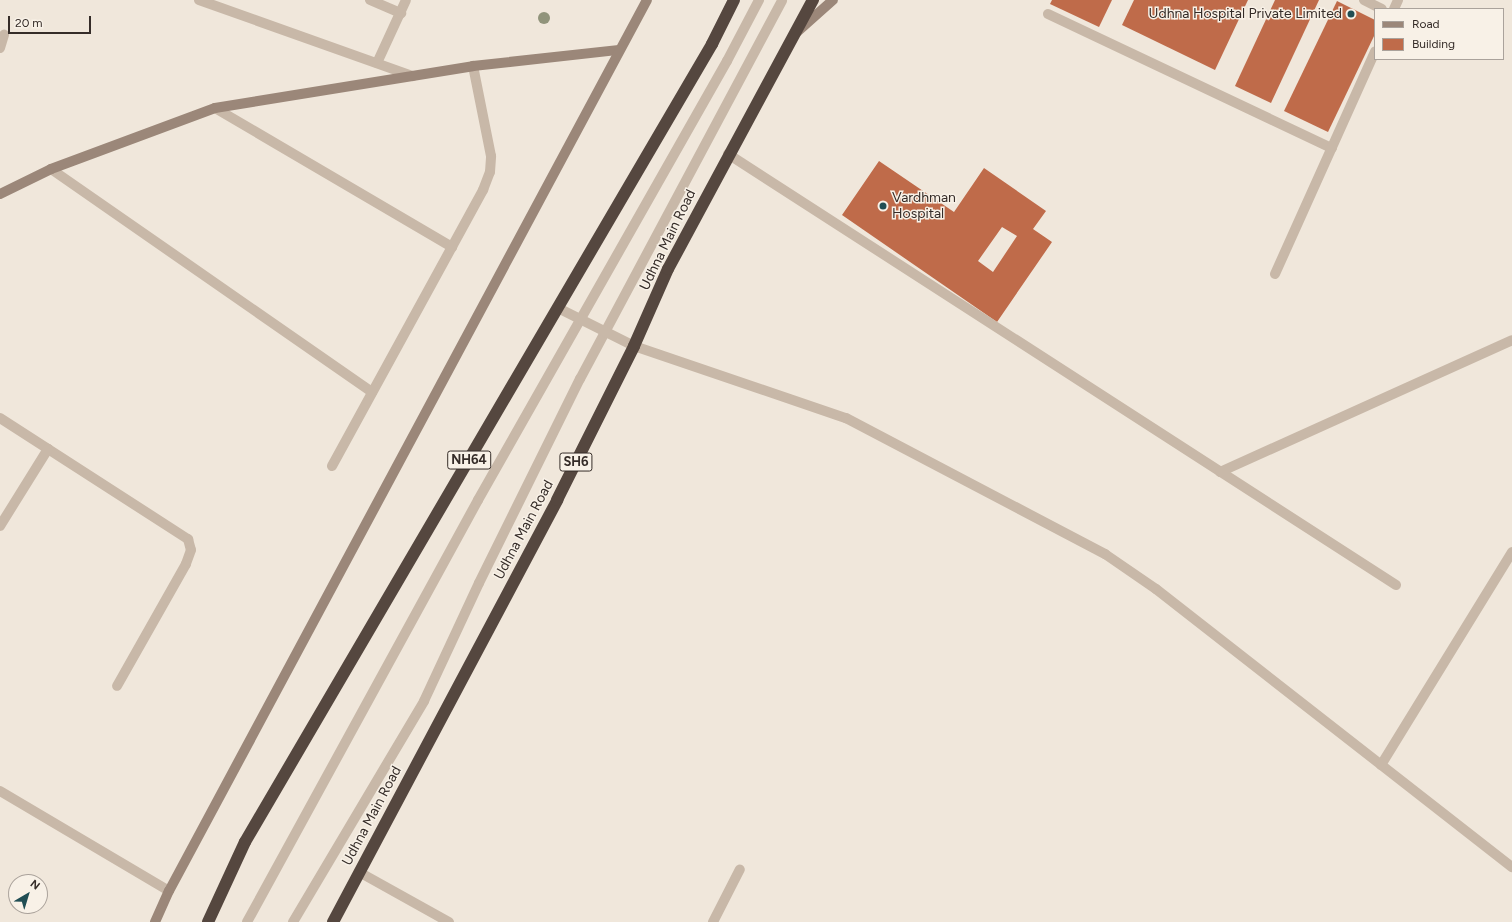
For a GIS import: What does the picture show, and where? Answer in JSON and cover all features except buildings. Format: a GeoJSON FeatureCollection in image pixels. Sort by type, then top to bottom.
{"type":"FeatureCollection","features":[{"type":"Feature","properties":{"kind":"highway","name":"NH64"},"geometry":{"type":"LineString","coordinates":[[208,922],[245,842],[712,44],[734,0]]}},
{"type":"Feature","properties":{"kind":"highway","name":"Udhna Main Road"},"geometry":{"type":"LineString","coordinates":[[333,922],[557,500],[634,346],[668,269],[728,154],[813,0]]}},
{"type":"Feature","properties":{"kind":"street"},"geometry":{"type":"LineString","coordinates":[[199,0],[413,76]]}},
{"type":"Feature","properties":{"kind":"street"},"geometry":{"type":"LineString","coordinates":[[370,0],[400,13]]}},
{"type":"Feature","properties":{"kind":"street"},"geometry":{"type":"LineString","coordinates":[[377,63],[406,0]]}},
{"type":"Feature","properties":{"kind":"street"},"geometry":{"type":"LineString","coordinates":[[155,922],[169,891],[647,0]]}},
{"type":"Feature","properties":{"kind":"street"},"geometry":{"type":"LineString","coordinates":[[247,922],[478,500],[759,0]]}},
{"type":"Feature","properties":{"kind":"street"},"geometry":{"type":"LineString","coordinates":[[293,922],[424,701],[479,583],[605,333],[782,0]]}},
{"type":"Feature","properties":{"kind":"street"},"geometry":{"type":"LineString","coordinates":[[794,35],[833,0]]}},
{"type":"Feature","properties":{"kind":"street"},"geometry":{"type":"LineString","coordinates":[[1364,0],[1380,8]]}},
{"type":"Feature","properties":{"kind":"street"},"geometry":{"type":"LineString","coordinates":[[1048,14],[1332,148]]}},
{"type":"Feature","properties":{"kind":"street"},"geometry":{"type":"LineString","coordinates":[[0,48],[4,35]]}},
{"type":"Feature","properties":{"kind":"street"},"geometry":{"type":"LineString","coordinates":[[0,194],[51,169],[215,108],[473,66],[619,50]]}},
{"type":"Feature","properties":{"kind":"street"},"geometry":{"type":"LineString","coordinates":[[1275,274],[1374,52]]}},
{"type":"Feature","properties":{"kind":"street"},"geometry":{"type":"LineString","coordinates":[[332,466],[484,190],[490,172],[491,156],[473,66]]}},
{"type":"Feature","properties":{"kind":"street"},"geometry":{"type":"LineString","coordinates":[[215,108],[452,247]]}},
{"type":"Feature","properties":{"kind":"street"},"geometry":{"type":"LineString","coordinates":[[728,154],[1396,585]]}},
{"type":"Feature","properties":{"kind":"street"},"geometry":{"type":"LineString","coordinates":[[51,169],[372,392]]}},
{"type":"Feature","properties":{"kind":"street"},"geometry":{"type":"LineString","coordinates":[[558,308],[605,333],[634,346],[846,418],[1104,554],[1156,589],[1512,867]]}},
{"type":"Feature","properties":{"kind":"street"},"geometry":{"type":"LineString","coordinates":[[1220,472],[1512,340]]}},
{"type":"Feature","properties":{"kind":"street"},"geometry":{"type":"LineString","coordinates":[[0,418],[188,539],[191,550],[186,564],[117,686]]}},
{"type":"Feature","properties":{"kind":"street"},"geometry":{"type":"LineString","coordinates":[[0,526],[48,449]]}},
{"type":"Feature","properties":{"kind":"street"},"geometry":{"type":"LineString","coordinates":[[1381,765],[1512,552]]}},
{"type":"Feature","properties":{"kind":"street"},"geometry":{"type":"LineString","coordinates":[[0,791],[169,891]]}},
{"type":"Feature","properties":{"kind":"street"},"geometry":{"type":"LineString","coordinates":[[713,922],[740,869]]}},
{"type":"Feature","properties":{"kind":"street"},"geometry":{"type":"LineString","coordinates":[[359,872],[449,922]]}},
{"type":"Feature","properties":{"kind":"place","name":"Udhna Hospital Private Limited"},"geometry":{"type":"Point","coordinates":[1351,14]}},
{"type":"Feature","properties":{"kind":"place","name":"Vardhman Hospital"},"geometry":{"type":"Point","coordinates":[883,206]}}]}
